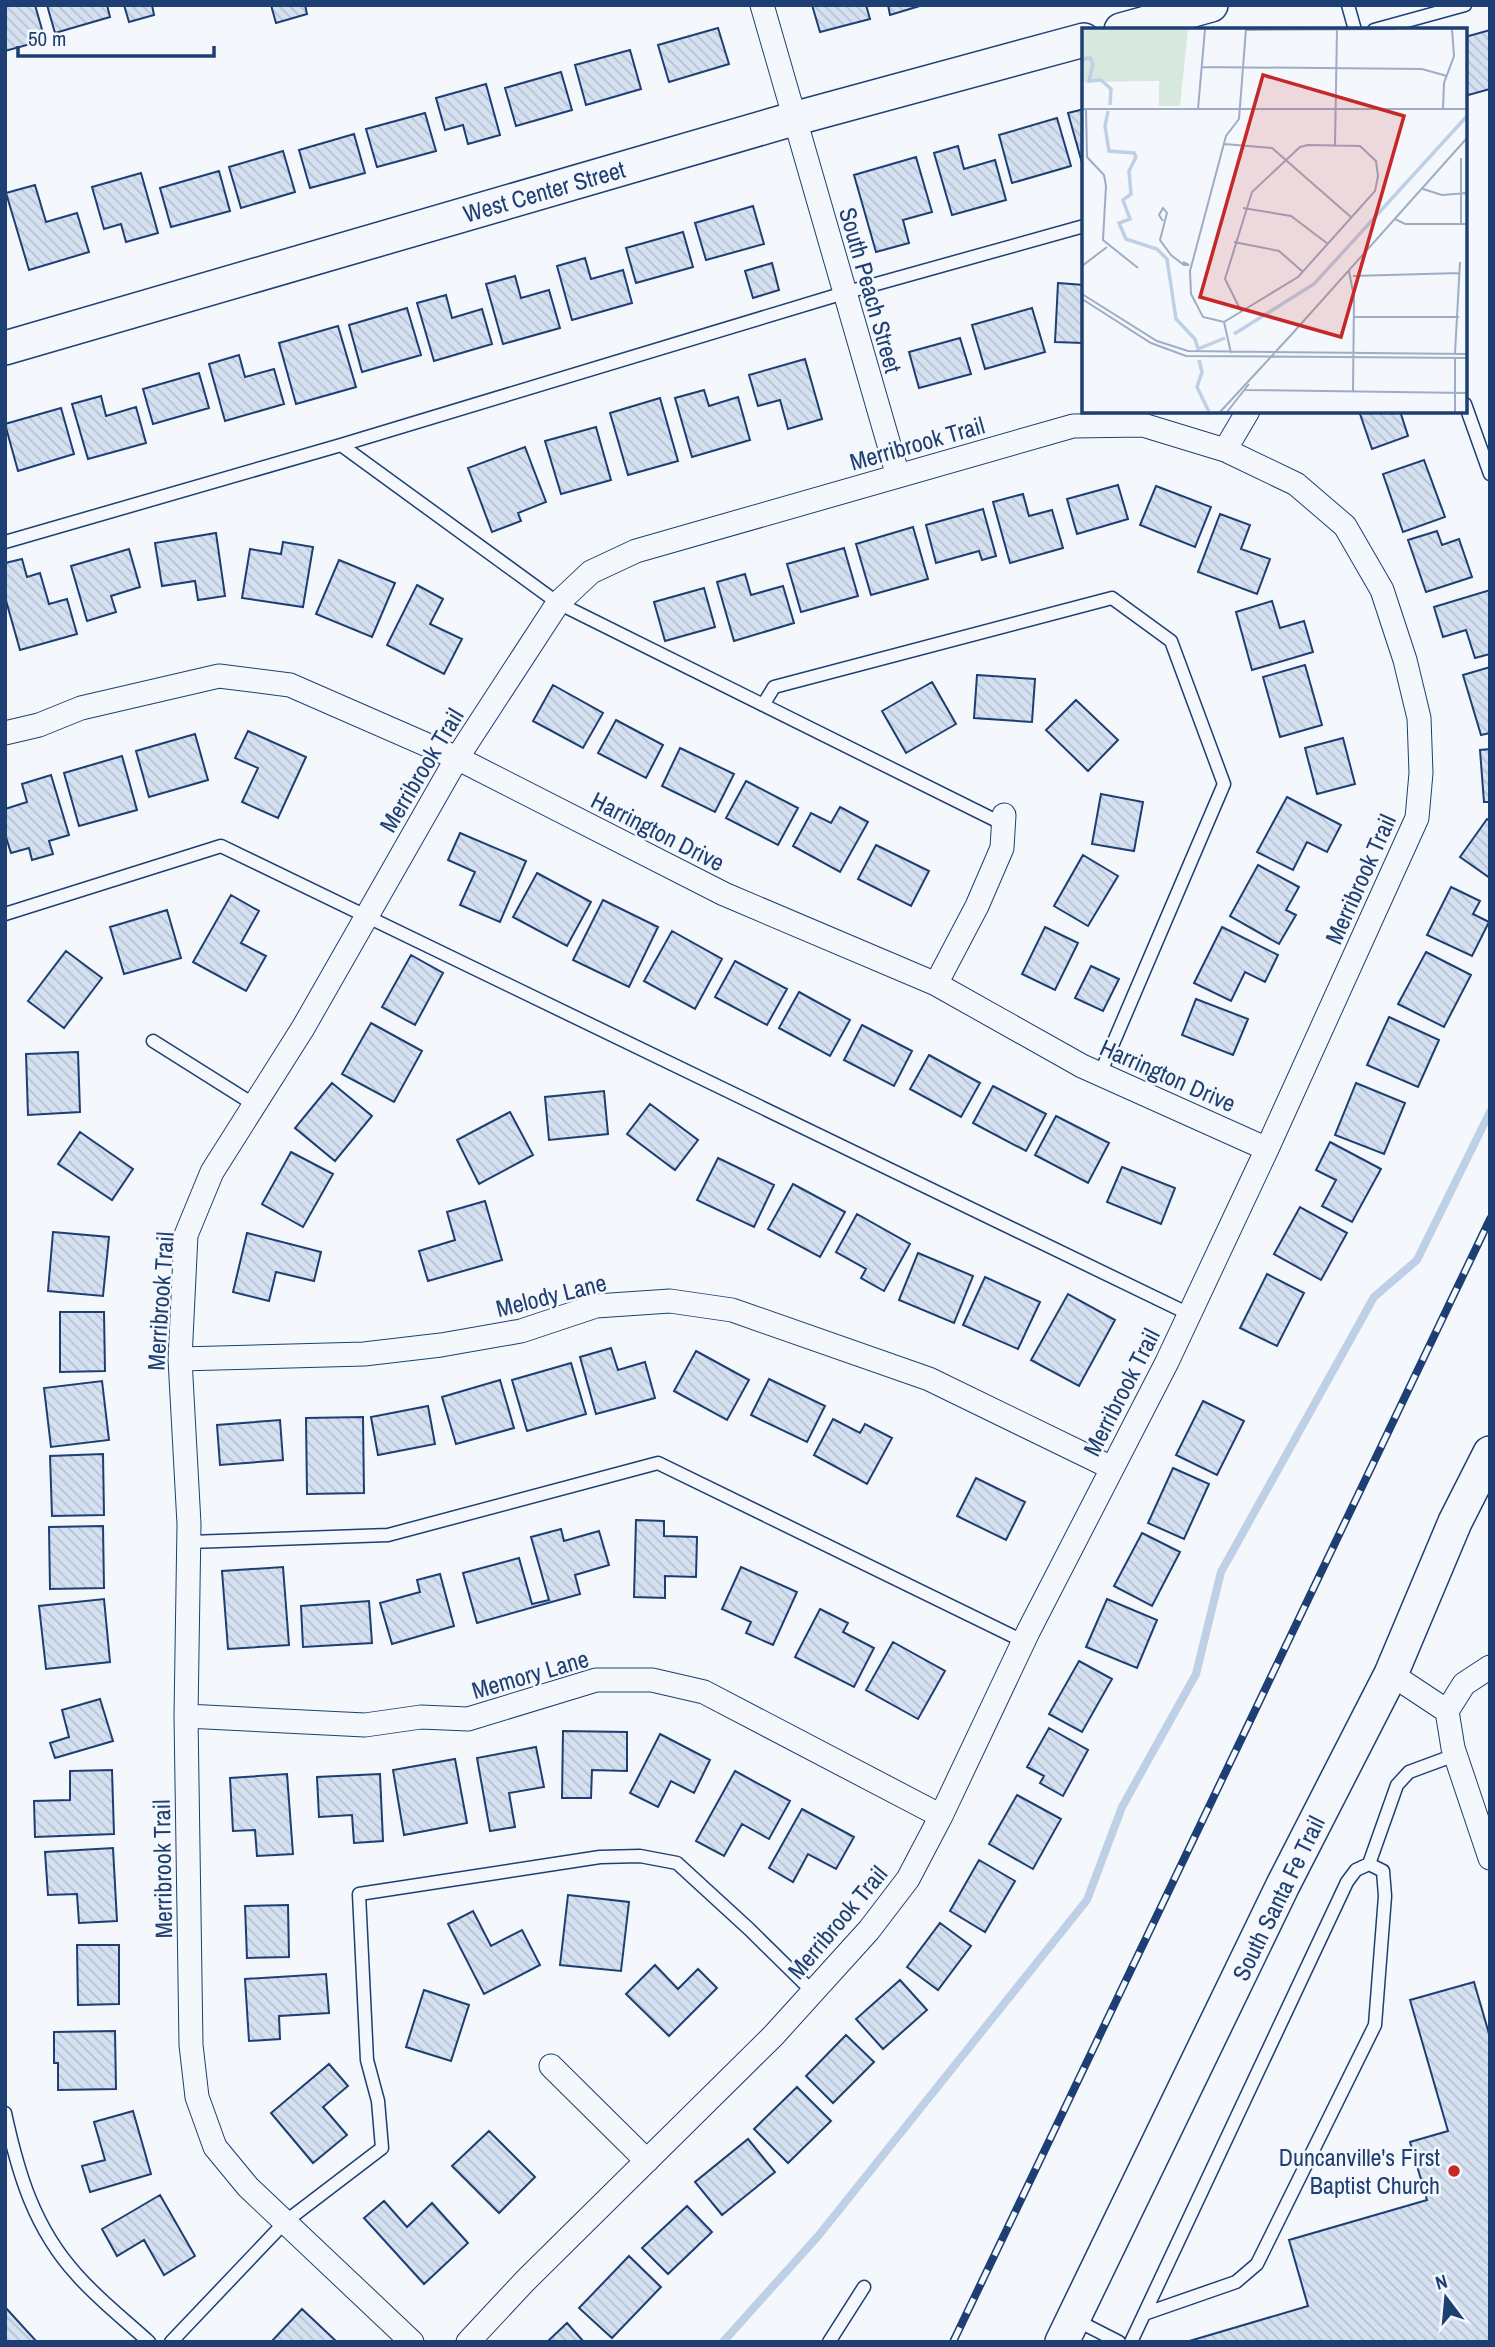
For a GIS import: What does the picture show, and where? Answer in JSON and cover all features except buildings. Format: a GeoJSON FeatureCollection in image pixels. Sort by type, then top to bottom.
{"type":"FeatureCollection","features":[{"type":"Feature","properties":{"kind":"street","name":"South Peach Street"},"geometry":{"type":"LineString","coordinates":[[762,5],[898,476]]}},
{"type":"Feature","properties":{"kind":"street"},"geometry":{"type":"LineString","coordinates":[[1128,28],[1211,5]]}},
{"type":"Feature","properties":{"kind":"street","name":"West Center Street"},"geometry":{"type":"LineString","coordinates":[[5,348],[793,119],[1082,41]]}},
{"type":"Feature","properties":{"kind":"street"},"geometry":{"type":"LineString","coordinates":[[1225,450],[1247,413]]}},
{"type":"Feature","properties":{"kind":"street","name":"Merribrook Trail"},"geometry":{"type":"LineString","coordinates":[[412,2342],[248,2186],[215,2147],[197,2097],[191,2045],[186,1716],[189,1542],[180,1359],[186,1235],[212,1172],[303,1028],[457,758],[558,603],[591,572],[636,551],[1073,426],[1143,425],[1225,450],[1296,484],[1345,526],[1382,590],[1405,660],[1419,718],[1421,773],[1418,818],[1189,1314],[1023,1640],[941,1816],[908,1879],[869,1930],[775,2035],[525,2281],[468,2342]]}},
{"type":"Feature","properties":{"kind":"street","name":"Harrington Drive"},"geometry":{"type":"LineString","coordinates":[[5,733],[81,708],[219,676],[290,685],[457,758],[724,894],[936,984],[1100,1074],[1267,1149]]}},
{"type":"Feature","properties":{"kind":"street"},"geometry":{"type":"LineString","coordinates":[[936,984],[982,895],[1002,848],[1003,819]]}},
{"type":"Feature","properties":{"kind":"street","name":"Melody Lane"},"geometry":{"type":"LineString","coordinates":[[180,1359],[364,1354],[441,1345],[521,1331],[596,1306],[670,1301],[732,1310],[929,1379],[1112,1468]]}},
{"type":"Feature","properties":{"kind":"street","name":"South Santa Fe Trail"},"geometry":{"type":"LineString","coordinates":[[1068,2330],[1283,1885],[1391,1674],[1455,1522],[1490,1453]]}},
{"type":"Feature","properties":{"kind":"street"},"geometry":{"type":"LineString","coordinates":[[1490,1667],[1464,1684],[1447,1710],[1455,1755],[1490,1858]]}},
{"type":"Feature","properties":{"kind":"street"},"geometry":{"type":"LineString","coordinates":[[1391,1674],[1447,1710]]}},
{"type":"Feature","properties":{"kind":"street","name":"Memory Lane"},"geometry":{"type":"LineString","coordinates":[[186,1716],[365,1725],[421,1717],[468,1719],[596,1680],[652,1680],[704,1692],[941,1816]]}},
{"type":"Feature","properties":{"kind":"street"},"geometry":{"type":"LineString","coordinates":[[551,2066],[647,2161]]}},
{"type":"Feature","properties":{"kind":"lane"},"geometry":{"type":"LineString","coordinates":[[1348,5],[1354,28]]}},
{"type":"Feature","properties":{"kind":"lane"},"geometry":{"type":"LineString","coordinates":[[1381,28],[1465,5]]}},
{"type":"Feature","properties":{"kind":"lane"},"geometry":{"type":"LineString","coordinates":[[5,542],[341,446],[844,293],[1082,227]]}},
{"type":"Feature","properties":{"kind":"lane"},"geometry":{"type":"LineString","coordinates":[[1467,410],[1490,474]]}},
{"type":"Feature","properties":{"kind":"lane"},"geometry":{"type":"LineString","coordinates":[[341,446],[558,603],[763,705],[1003,819]]}},
{"type":"Feature","properties":{"kind":"lane"},"geometry":{"type":"LineString","coordinates":[[763,705],[775,687],[1112,598],[1171,641],[1224,783],[1100,1074]]}},
{"type":"Feature","properties":{"kind":"lane"},"geometry":{"type":"LineString","coordinates":[[5,914],[221,846],[1189,1314]]}},
{"type":"Feature","properties":{"kind":"lane"},"geometry":{"type":"LineString","coordinates":[[153,1041],[253,1104]]}},
{"type":"Feature","properties":{"kind":"lane"},"geometry":{"type":"LineString","coordinates":[[189,1542],[388,1535],[658,1463],[1023,1640]]}},
{"type":"Feature","properties":{"kind":"lane"},"geometry":{"type":"LineString","coordinates":[[1131,2342],[1347,1882],[1356,1870],[1369,1864],[1397,1785],[1409,1772],[1455,1755]]}},
{"type":"Feature","properties":{"kind":"lane"},"geometry":{"type":"LineString","coordinates":[[171,2342],[285,2222],[382,2148],[378,2101],[367,2060],[359,1894],[600,1857],[640,1856],[677,1864],[813,1992]]}},
{"type":"Feature","properties":{"kind":"lane"},"geometry":{"type":"LineString","coordinates":[[1144,2314],[1236,2283],[1257,2264],[1375,2025],[1385,1896],[1383,1871],[1369,1864]]}},
{"type":"Feature","properties":{"kind":"lane"},"geometry":{"type":"LineString","coordinates":[[5,2113],[16,2165],[43,2229],[76,2275],[149,2342]]}},
{"type":"Feature","properties":{"kind":"lane"},"geometry":{"type":"LineString","coordinates":[[829,2342],[864,2287]]}},
{"type":"Feature","properties":{"kind":"lane"},"geometry":{"type":"LineString","coordinates":[[1068,2330],[1119,2342]]}},
{"type":"Feature","properties":{"kind":"waterway"},"geometry":{"type":"LineString","coordinates":[[723,2342],[819,2235],[1087,1900],[1122,1807],[1196,1674],[1221,1572],[1374,1297],[1417,1260],[1490,1112]]}},
{"type":"Feature","properties":{"kind":"railway"},"geometry":{"type":"LineString","coordinates":[[953,2342],[1490,1219]]}},
{"type":"Feature","properties":{"kind":"place","name":"Duncanville's First Baptist Church"},"geometry":{"type":"Point","coordinates":[1454,2171]}}]}
